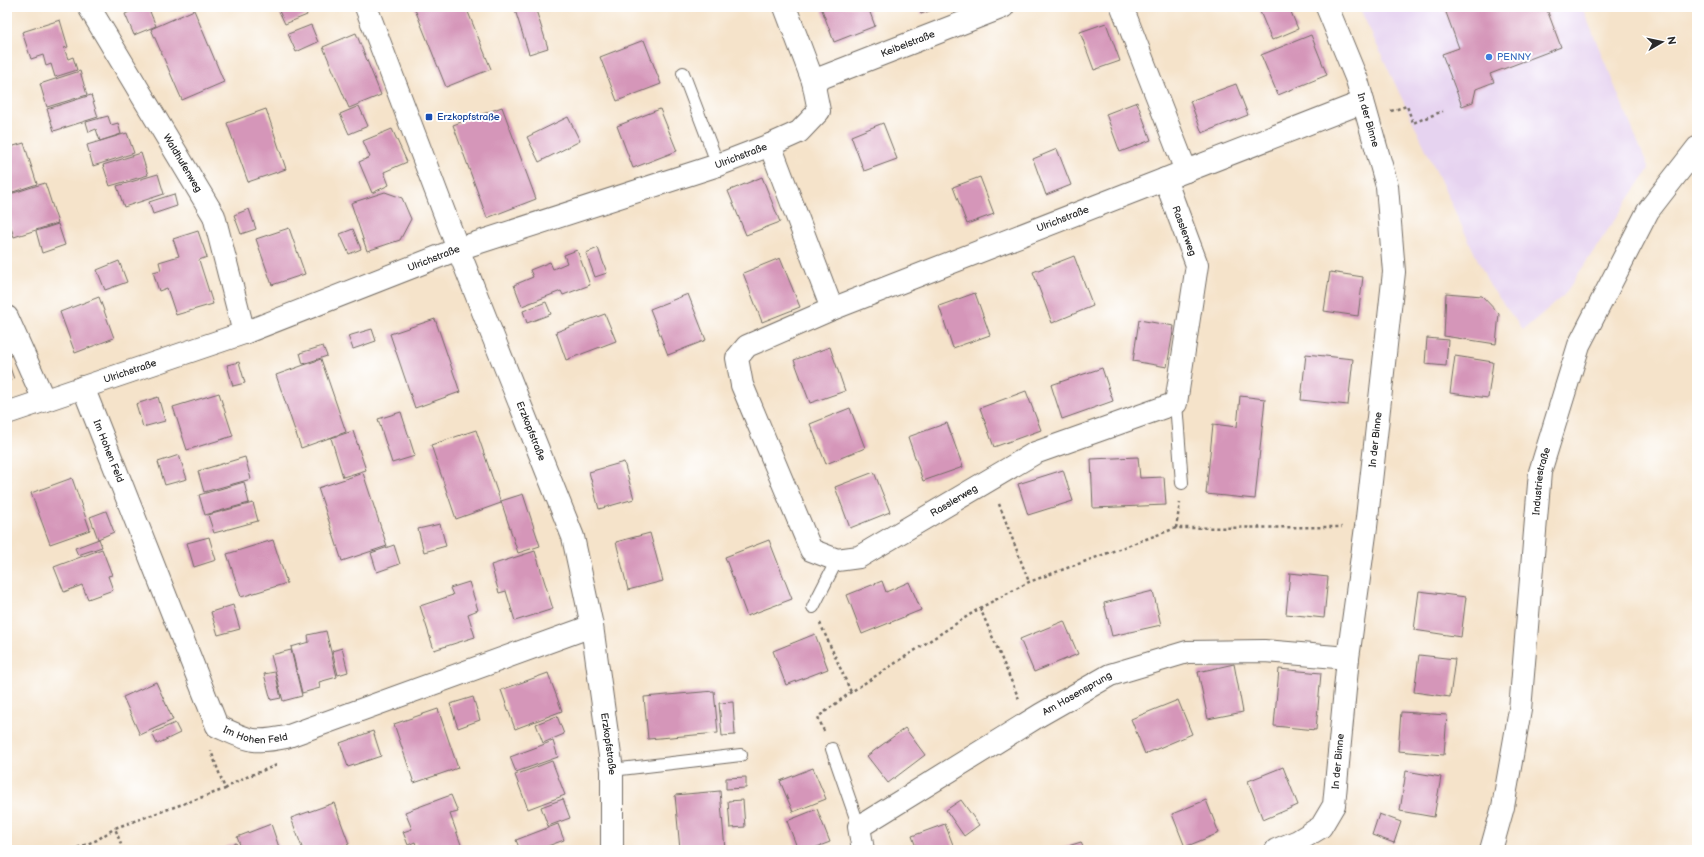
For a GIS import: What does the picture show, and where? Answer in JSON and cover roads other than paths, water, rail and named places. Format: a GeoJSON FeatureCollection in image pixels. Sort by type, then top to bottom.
{"type":"FeatureCollection","features":[{"type":"Feature","properties":{"kind":"street","name":"Waldhufenweg"},"geometry":{"type":"LineString","coordinates":[[89,7],[214,216],[244,334]]}},
{"type":"Feature","properties":{"kind":"street","name":"Erzkopfstraße"},"geometry":{"type":"LineString","coordinates":[[366,7],[458,250],[573,537],[592,626],[612,770],[612,850]]}},
{"type":"Feature","properties":{"kind":"street"},"geometry":{"type":"LineString","coordinates":[[770,144],[799,132],[818,111],[813,80],[785,7]]}},
{"type":"Feature","properties":{"kind":"street","name":"Keibelstraße"},"geometry":{"type":"LineString","coordinates":[[813,80],[1003,7]]}},
{"type":"Feature","properties":{"kind":"street"},"geometry":{"type":"LineString","coordinates":[[1122,7],[1186,171]]}},
{"type":"Feature","properties":{"kind":"street","name":"In der Binne"},"geometry":{"type":"LineString","coordinates":[[1276,850],[1321,827],[1334,805],[1348,658],[1366,527],[1394,272],[1387,186],[1357,80],[1327,7]]}},
{"type":"Feature","properties":{"kind":"street","name":"Ulrichstraße"},"geometry":{"type":"LineString","coordinates":[[7,413],[244,334],[458,250],[718,165],[770,144],[832,309],[1186,171],[1365,110]]}},
{"type":"Feature","properties":{"kind":"street","name":"Industriestraße"},"geometry":{"type":"LineString","coordinates":[[1491,850],[1503,807],[1520,710],[1540,472],[1579,345],[1648,211],[1697,148]]}},
{"type":"Feature","properties":{"kind":"street","name":"Rasslerweg"},"geometry":{"type":"LineString","coordinates":[[832,309],[747,346],[737,358],[742,385],[810,550],[837,560],[858,557],[990,481],[1035,453],[1176,404],[1197,265],[1165,179]]}},
{"type":"Feature","properties":{"kind":"street"},"geometry":{"type":"LineString","coordinates":[[7,317],[44,400]]}},
{"type":"Feature","properties":{"kind":"street","name":"Im Hohen Feld"},"geometry":{"type":"LineString","coordinates":[[82,387],[217,726],[248,740],[265,741],[286,737],[592,626]]}},
{"type":"Feature","properties":{"kind":"street","name":"Am Hasensprung"},"geometry":{"type":"LineString","coordinates":[[859,827],[1029,722],[1110,675],[1187,652],[1264,651],[1348,658]]}},
{"type":"Feature","properties":{"kind":"street"},"geometry":{"type":"LineString","coordinates":[[859,827],[863,850]]}},
{"type":"Feature","properties":{"kind":"lane"},"geometry":{"type":"LineString","coordinates":[[683,73],[718,165]]}},
{"type":"Feature","properties":{"kind":"lane"},"geometry":{"type":"LineString","coordinates":[[1176,404],[1182,483]]}},
{"type":"Feature","properties":{"kind":"lane"},"geometry":{"type":"LineString","coordinates":[[813,607],[837,560]]}},
{"type":"Feature","properties":{"kind":"lane"},"geometry":{"type":"LineString","coordinates":[[832,749],[859,827]]}},
{"type":"Feature","properties":{"kind":"lane"},"geometry":{"type":"LineString","coordinates":[[612,770],[741,755]]}},
{"type":"Feature","properties":{"kind":"place","name":"PENNY"},"geometry":{"type":"Point","coordinates":[1489,57]}},
{"type":"Feature","properties":{"kind":"place","name":"Erzkopfstraße"},"geometry":{"type":"Point","coordinates":[429,117]}}]}
